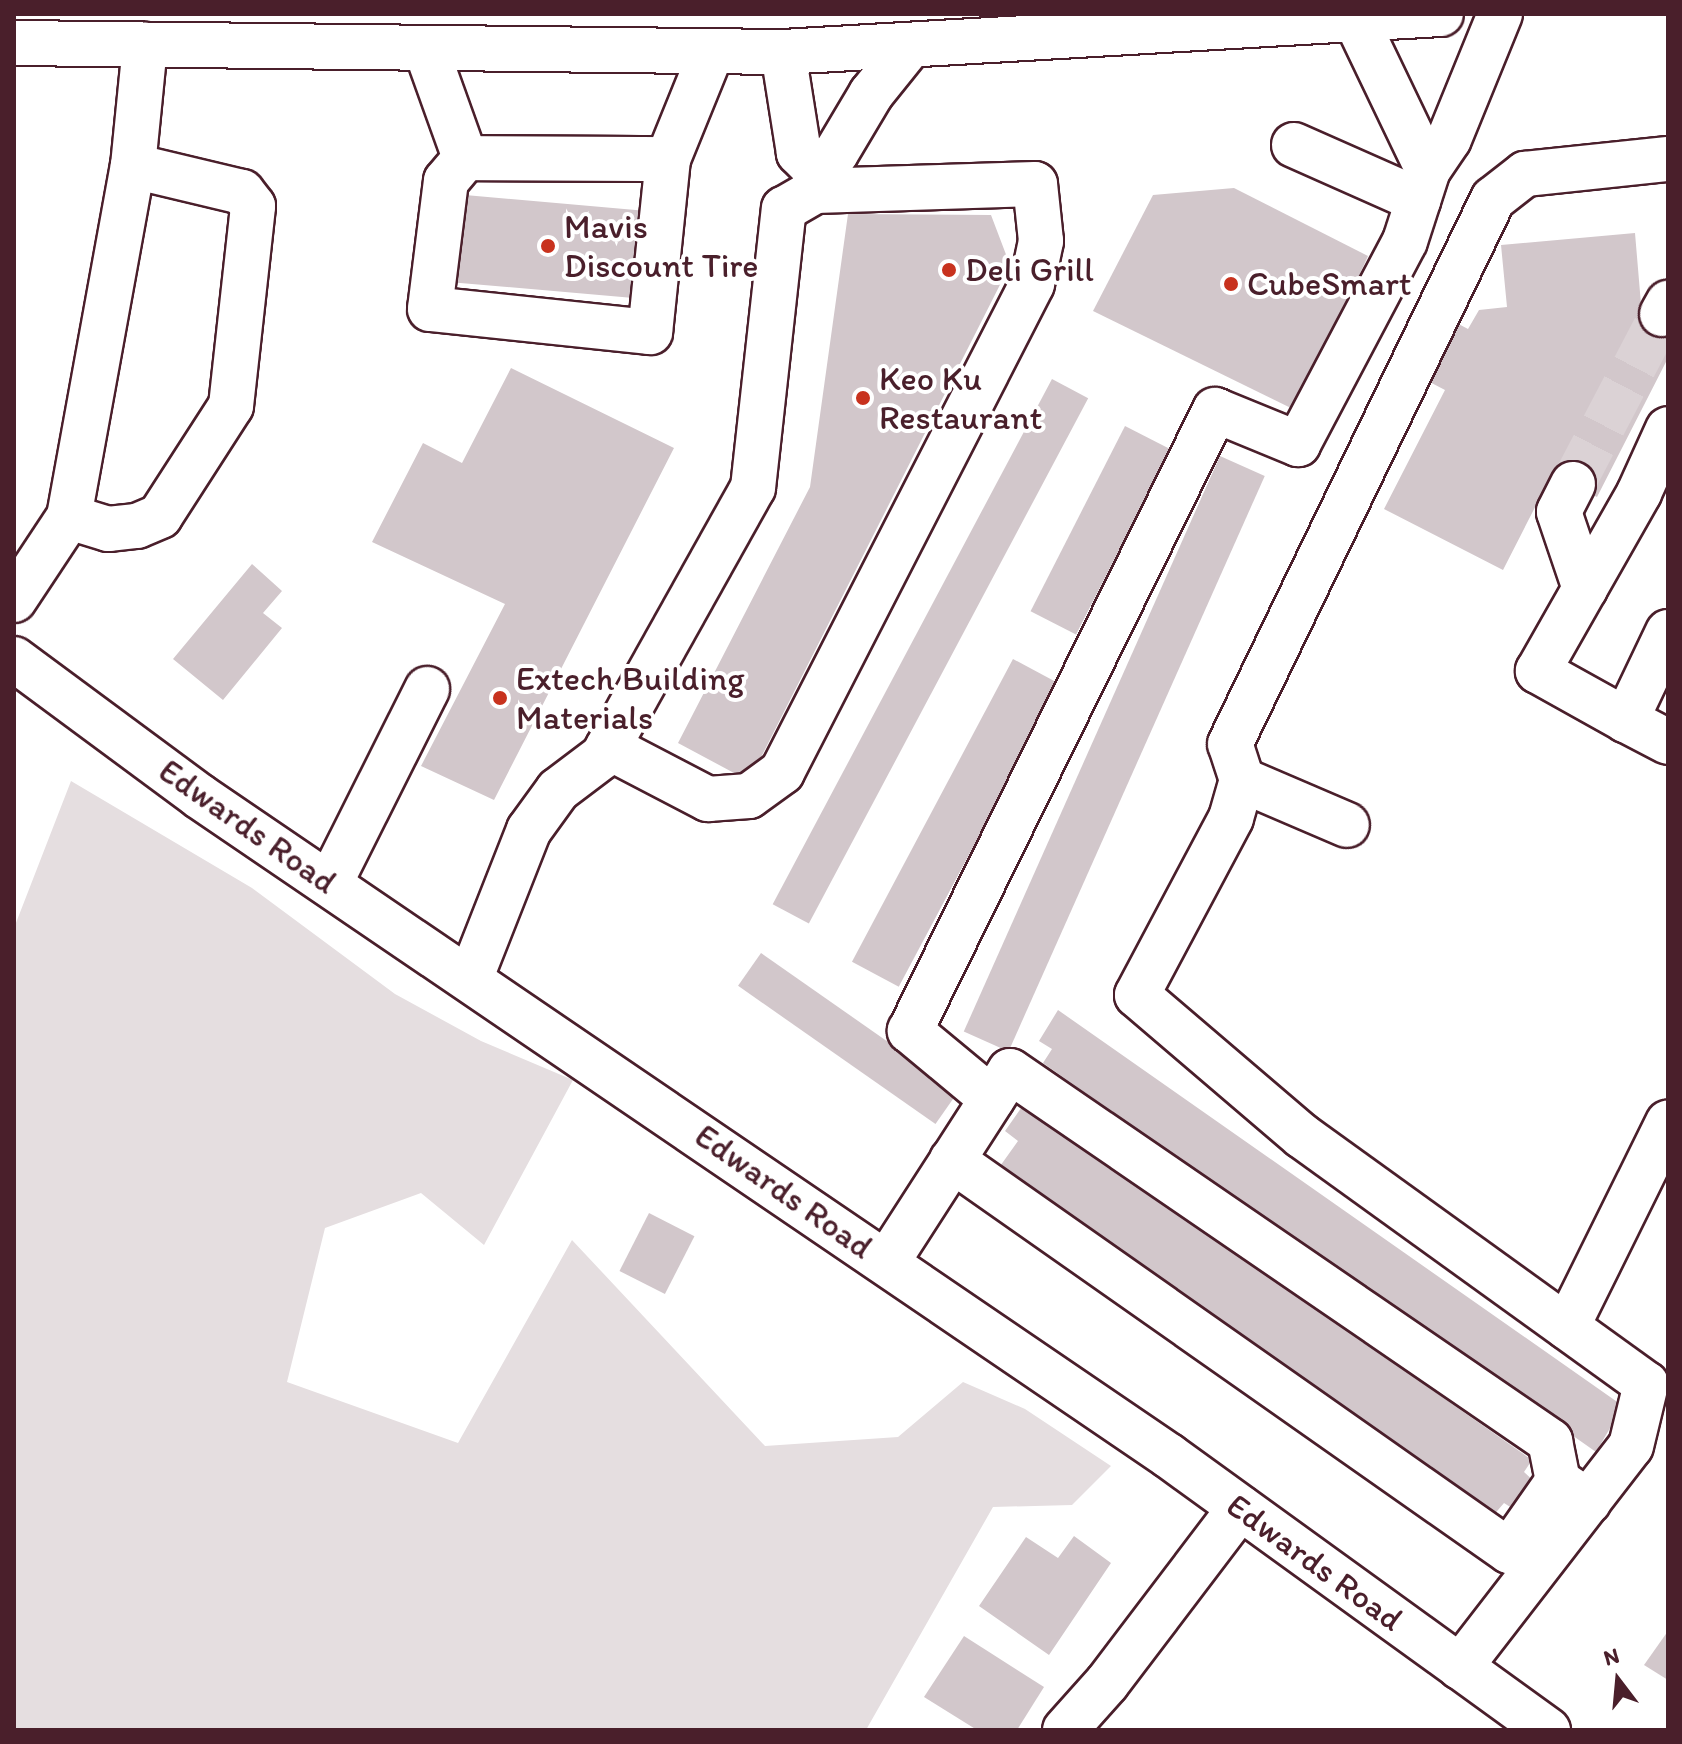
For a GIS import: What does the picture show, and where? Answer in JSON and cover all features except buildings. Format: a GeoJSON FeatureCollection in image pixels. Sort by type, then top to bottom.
{"type":"FeatureCollection","features":[{"type":"Feature","properties":{"kind":"main road"},"geometry":{"type":"LineString","coordinates":[[14,43],[783,52],[908,48],[1441,14]]}},
{"type":"Feature","properties":{"kind":"main road"},"geometry":{"type":"LineString","coordinates":[[992,1099],[910,1031],[1215,410],[1298,444],[1405,241],[1423,185],[1449,139],[1500,14]]}},
{"type":"Feature","properties":{"kind":"main road"},"geometry":{"type":"LineString","coordinates":[[1356,20],[1423,185]]}},
{"type":"Feature","properties":{"kind":"main road"},"geometry":{"type":"LineString","coordinates":[[14,600],[69,517],[133,166],[145,45]]}},
{"type":"Feature","properties":{"kind":"main road"},"geometry":{"type":"LineString","coordinates":[[471,977],[507,877],[541,810],[608,747],[753,488],[784,209],[815,180],[836,153],[871,94],[908,48]]}},
{"type":"Feature","properties":{"kind":"main road"},"geometry":{"type":"LineString","coordinates":[[426,49],[465,158]]}},
{"type":"Feature","properties":{"kind":"main road"},"geometry":{"type":"LineString","coordinates":[[783,52],[799,153],[815,180]]}},
{"type":"Feature","properties":{"kind":"main road"},"geometry":{"type":"LineString","coordinates":[[465,158],[446,181],[430,309],[650,332],[668,159],[711,53]]}},
{"type":"Feature","properties":{"kind":"main road"},"geometry":{"type":"LineString","coordinates":[[1294,145],[1423,185]]}},
{"type":"Feature","properties":{"kind":"main road"},"geometry":{"type":"LineString","coordinates":[[465,158],[668,159]]}},
{"type":"Feature","properties":{"kind":"main road"},"geometry":{"type":"LineString","coordinates":[[952,1160],[1509,1551],[1573,1492],[1631,1446],[1657,1382],[1567,1327],[1302,1136],[1137,995],[1231,818],[1242,780],[1230,744],[1493,199],[1525,174],[1668,159]]}},
{"type":"Feature","properties":{"kind":"main road"},"geometry":{"type":"LineString","coordinates":[[69,517],[108,529],[137,526],[160,516],[231,406],[253,206],[242,192],[133,166]]}},
{"type":"Feature","properties":{"kind":"main road"},"geometry":{"type":"LineString","coordinates":[[608,747],[708,799],[749,796],[782,772],[1032,284],[1041,241],[1035,184],[815,180]]}},
{"type":"Feature","properties":{"kind":"main road"},"geometry":{"type":"LineString","coordinates":[[1668,429],[1585,589],[1538,671],[1668,742]]}},
{"type":"Feature","properties":{"kind":"main road"},"geometry":{"type":"LineString","coordinates":[[1573,484],[1559,512],[1585,589]]}},
{"type":"Feature","properties":{"kind":"main road"},"geometry":{"type":"LineString","coordinates":[[1626,720],[1668,632]]}},
{"type":"Feature","properties":{"kind":"main road","name":"Edwards Road"},"geometry":{"type":"LineString","coordinates":[[14,659],[199,796],[471,977],[887,1262],[1240,1508],[1548,1730]]}},
{"type":"Feature","properties":{"kind":"main road"},"geometry":{"type":"LineString","coordinates":[[330,883],[427,689]]}},
{"type":"Feature","properties":{"kind":"main road"},"geometry":{"type":"LineString","coordinates":[[1242,780],[1347,825]]}},
{"type":"Feature","properties":{"kind":"main road"},"geometry":{"type":"LineString","coordinates":[[887,1262],[1010,1071],[1550,1441],[1573,1492]]}},
{"type":"Feature","properties":{"kind":"main road"},"geometry":{"type":"LineString","coordinates":[[1567,1327],[1668,1123]]}},
{"type":"Feature","properties":{"kind":"main road"},"geometry":{"type":"LineString","coordinates":[[1460,1667],[1573,1492]]}},
{"type":"Feature","properties":{"kind":"main road"},"geometry":{"type":"LineString","coordinates":[[1065,1730],[1107,1683],[1240,1508]]}},
{"type":"Feature","properties":{"kind":"shaded area"},"geometry":{"type":"Polygon","coordinates":[[[71,781],[252,888],[395,994],[481,1041],[573,1080],[484,1245],[421,1193],[325,1228],[287,1382],[458,1443],[572,1240],[765,1446],[898,1437],[963,1382],[1025,1409],[1111,1466],[1072,1505],[993,1507],[866,1730],[14,1730],[14,928],[71,781]]]}},
{"type":"Feature","properties":{"kind":"tunnel"},"geometry":{"type":"LineString","coordinates":[[1573,484],[1662,314]]}},
{"type":"Feature","properties":{"kind":"place","name":"Mavis Discount Tire"},"geometry":{"type":"Point","coordinates":[548,246]}},
{"type":"Feature","properties":{"kind":"place","name":"Deli Grill"},"geometry":{"type":"Point","coordinates":[949,270]}},
{"type":"Feature","properties":{"kind":"place","name":"CubeSmart"},"geometry":{"type":"Point","coordinates":[1231,284]}},
{"type":"Feature","properties":{"kind":"place","name":"Keo Ku Restaurant"},"geometry":{"type":"Point","coordinates":[863,398]}},
{"type":"Feature","properties":{"kind":"place","name":"Extech Building Materials"},"geometry":{"type":"Point","coordinates":[500,698]}}]}
